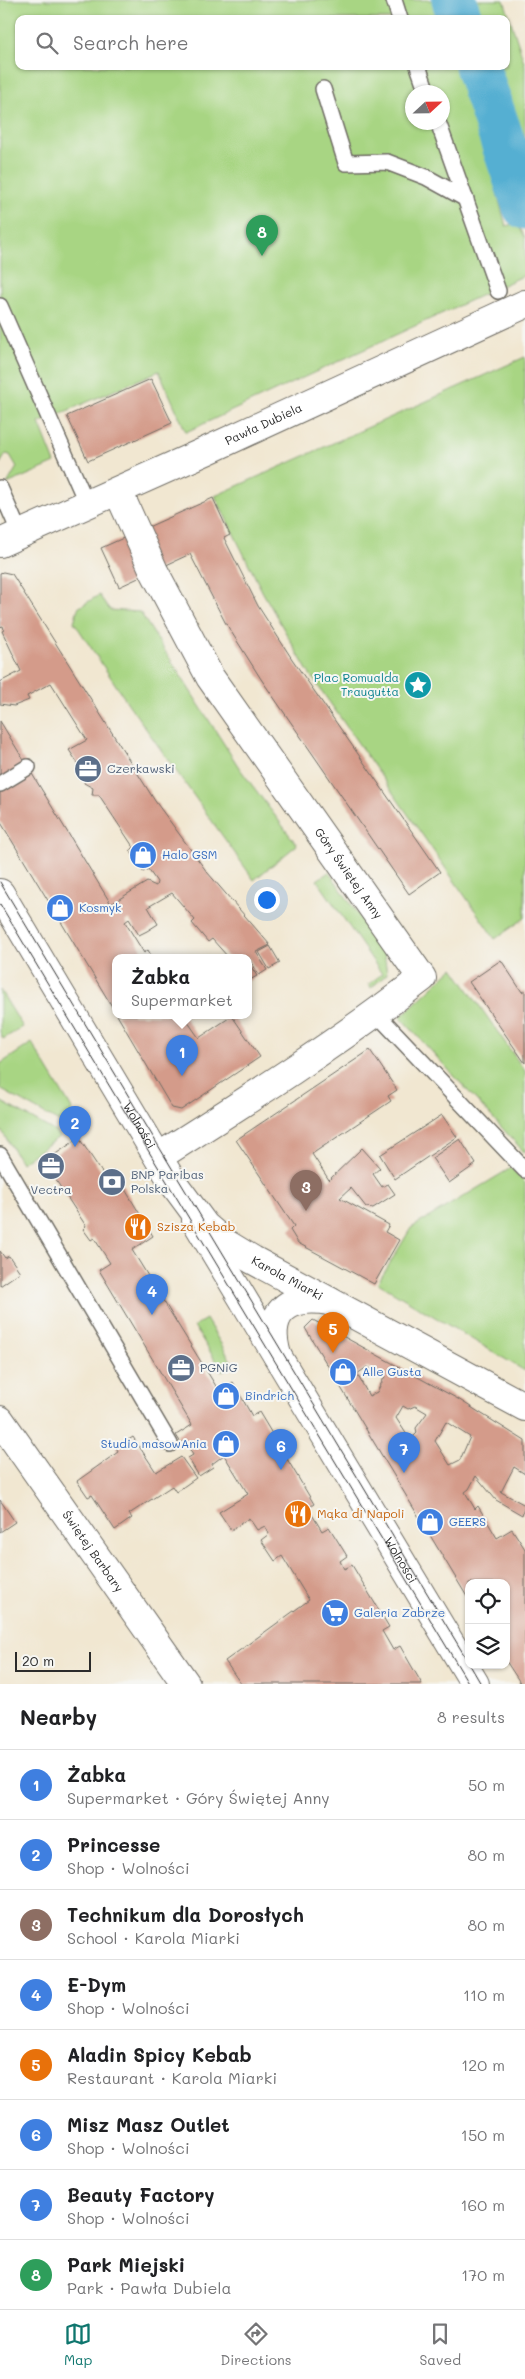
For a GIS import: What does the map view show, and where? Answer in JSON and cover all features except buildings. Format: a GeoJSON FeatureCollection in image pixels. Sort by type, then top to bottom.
{"type":"FeatureCollection","features":[{"type":"Feature","properties":{"kind":"street","name":"Pawła Dubiela"},"geometry":{"type":"LineString","coordinates":[[10,538],[118,491],[525,304]]}},
{"type":"Feature","properties":{"kind":"street","name":"Góry Świętej Anny"},"geometry":{"type":"LineString","coordinates":[[118,491],[154,571],[210,678],[422,978],[376,1013],[158,1157]]}},
{"type":"Feature","properties":{"kind":"street","name":"Wolności"},"geometry":{"type":"LineString","coordinates":[[0,893],[278,1359],[475,1684]]}},
{"type":"Feature","properties":{"kind":"street","name":"Karola Miarki"},"geometry":{"type":"LineString","coordinates":[[174,1184],[205,1226],[225,1243],[525,1407]]}},
{"type":"Feature","properties":{"kind":"street","name":"Wolności"},"geometry":{"type":"LineString","coordinates":[[278,1359],[273,1339],[273,1325],[278,1315],[296,1302],[307,1299],[329,1301]]}},
{"type":"Feature","properties":{"kind":"street","name":"Świętej Barbary"},"geometry":{"type":"LineString","coordinates":[[0,1420],[186,1684]]}},
{"type":"Feature","properties":{"kind":"lane"},"geometry":{"type":"LineString","coordinates":[[394,0],[399,15]]}},
{"type":"Feature","properties":{"kind":"lane"},"geometry":{"type":"LineString","coordinates":[[419,70],[425,85]]}},
{"type":"Feature","properties":{"kind":"lane"},"geometry":{"type":"LineString","coordinates":[[323,88],[346,163],[387,162],[426,177],[466,199]]}},
{"type":"Feature","properties":{"kind":"lane"},"geometry":{"type":"LineString","coordinates":[[441,130],[498,292]]}},
{"type":"Feature","properties":{"kind":"lane"},"geometry":{"type":"LineString","coordinates":[[0,306],[87,504]]}},
{"type":"Feature","properties":{"kind":"lane"},"geometry":{"type":"LineString","coordinates":[[0,488],[10,538]]}},
{"type":"Feature","properties":{"kind":"lane"},"geometry":{"type":"LineString","coordinates":[[0,784],[28,768]]}},
{"type":"Feature","properties":{"kind":"lane"},"geometry":{"type":"LineString","coordinates":[[376,1013],[525,1170]]}},
{"type":"Feature","properties":{"kind":"lane"},"geometry":{"type":"LineString","coordinates":[[0,1155],[170,1444]]}},
{"type":"Feature","properties":{"kind":"green space"},"geometry":{"type":"Polygon","coordinates":[[[0,0],[440,0],[446,15],[15,15],[15,70],[464,70],[506,226],[517,223],[525,237],[525,275],[186,432],[159,371],[39,423],[55,463],[7,484],[17,467],[10,455],[6,454],[0,464],[0,0]]]}},
{"type":"Feature","properties":{"kind":"green space"},"geometry":{"type":"Polygon","coordinates":[[[466,0],[504,0],[509,15],[471,15],[466,0]]]}},
{"type":"Feature","properties":{"kind":"green space"},"geometry":{"type":"Polygon","coordinates":[[[510,19],[525,65],[525,182],[488,70],[510,70],[510,19]]]}},
{"type":"Feature","properties":{"kind":"green space","name":"Plac Romualda Traugutta"},"geometry":{"type":"Polygon","coordinates":[[[525,357],[525,918],[495,939],[307,670],[262,591],[215,496],[525,357]]]}},
{"type":"Feature","properties":{"kind":"green space"},"geometry":{"type":"Polygon","coordinates":[[[99,595],[110,610],[140,612],[240,769],[297,845],[254,880],[129,705],[74,622],[78,608],[99,595]]]}},
{"type":"Feature","properties":{"kind":"green space"},"geometry":{"type":"Polygon","coordinates":[[[329,872],[384,952],[387,974],[371,988],[369,984],[382,974],[317,880],[329,872]]]}},
{"type":"Feature","properties":{"kind":"green space"},"geometry":{"type":"Polygon","coordinates":[[[453,968],[525,1071],[525,1153],[400,1017],[453,968]]]}},
{"type":"Feature","properties":{"kind":"green space"},"geometry":{"type":"Polygon","coordinates":[[[0,990],[23,1027],[3,1039],[0,1032],[0,990]]]}},
{"type":"Feature","properties":{"kind":"green space"},"geometry":{"type":"Polygon","coordinates":[[[32,1043],[72,1109],[72,1115],[67,1120],[59,1122],[0,1089],[0,1064],[32,1043]]]}},
{"type":"Feature","properties":{"kind":"green space"},"geometry":{"type":"Polygon","coordinates":[[[0,1101],[56,1132],[59,1137],[21,1163],[0,1128],[0,1101]]]}},
{"type":"Feature","properties":{"kind":"green space"},"geometry":{"type":"Polygon","coordinates":[[[511,1168],[525,1183],[525,1371],[378,1283],[411,1228],[511,1168]]]}},
{"type":"Feature","properties":{"kind":"green space"},"geometry":{"type":"Polygon","coordinates":[[[206,1319],[233,1364],[222,1371],[194,1326],[206,1319]]]}},
{"type":"Feature","properties":{"kind":"waterway"},"geometry":{"type":"LineString","coordinates":[[454,0],[459,15]]}},
{"type":"Feature","properties":{"kind":"waterway"},"geometry":{"type":"LineString","coordinates":[[478,70],[525,207]]}},
{"type":"Feature","properties":{"kind":"tram line"},"geometry":{"type":"LineString","coordinates":[[0,882],[465,1656]]}},
{"type":"Feature","properties":{"kind":"tram line"},"geometry":{"type":"LineString","coordinates":[[0,904],[469,1684]]}},
{"type":"Feature","properties":{"kind":"tram line"},"geometry":{"type":"LineString","coordinates":[[472,1669],[481,1684]]}},
{"type":"Feature","properties":{"kind":"place","name":"Park Miejski"},"geometry":{"type":"Point","coordinates":[262,256]}},
{"type":"Feature","properties":{"kind":"place","name":"Plac Romualda Traugutta"},"geometry":{"type":"Point","coordinates":[418,685]}},
{"type":"Feature","properties":{"kind":"place","name":"Czerkawski"},"geometry":{"type":"Point","coordinates":[88,769]}},
{"type":"Feature","properties":{"kind":"place","name":"Halo GSM"},"geometry":{"type":"Point","coordinates":[143,855]}},
{"type":"Feature","properties":{"kind":"place","name":"Kosmyk"},"geometry":{"type":"Point","coordinates":[60,908]}},
{"type":"Feature","properties":{"kind":"place","name":"Żabka"},"geometry":{"type":"Point","coordinates":[182,1076]}},
{"type":"Feature","properties":{"kind":"place","name":"Princesse"},"geometry":{"type":"Point","coordinates":[75,1147]}},
{"type":"Feature","properties":{"kind":"place","name":"Vectra"},"geometry":{"type":"Point","coordinates":[51,1166]}},
{"type":"Feature","properties":{"kind":"place","name":"BNP Paribas Polska"},"geometry":{"type":"Point","coordinates":[112,1182]}},
{"type":"Feature","properties":{"kind":"place","name":"Technikum dla Dorosłych"},"geometry":{"type":"Point","coordinates":[306,1211]}},
{"type":"Feature","properties":{"kind":"place","name":"Szisza Kebab"},"geometry":{"type":"Point","coordinates":[138,1227]}},
{"type":"Feature","properties":{"kind":"place","name":"E-Dym"},"geometry":{"type":"Point","coordinates":[152,1315]}},
{"type":"Feature","properties":{"kind":"place","name":"Aladin Spicy Kebab"},"geometry":{"type":"Point","coordinates":[333,1353]}},
{"type":"Feature","properties":{"kind":"place","name":"PGNiG"},"geometry":{"type":"Point","coordinates":[181,1368]}},
{"type":"Feature","properties":{"kind":"place","name":"Alle Gusta"},"geometry":{"type":"Point","coordinates":[343,1372]}},
{"type":"Feature","properties":{"kind":"place","name":"Bindrich"},"geometry":{"type":"Point","coordinates":[226,1396]}},
{"type":"Feature","properties":{"kind":"place","name":"Studio masowAnia"},"geometry":{"type":"Point","coordinates":[226,1444]}},
{"type":"Feature","properties":{"kind":"place","name":"Misz Masz Outlet"},"geometry":{"type":"Point","coordinates":[281,1470]}},
{"type":"Feature","properties":{"kind":"place","name":"Beauty Factory"},"geometry":{"type":"Point","coordinates":[404,1473]}},
{"type":"Feature","properties":{"kind":"place","name":"Mąka di Napoli"},"geometry":{"type":"Point","coordinates":[298,1514]}},
{"type":"Feature","properties":{"kind":"place","name":"GEERS"},"geometry":{"type":"Point","coordinates":[430,1522]}},
{"type":"Feature","properties":{"kind":"place","name":"Galeria Zabrze"},"geometry":{"type":"Point","coordinates":[335,1613]}}]}
